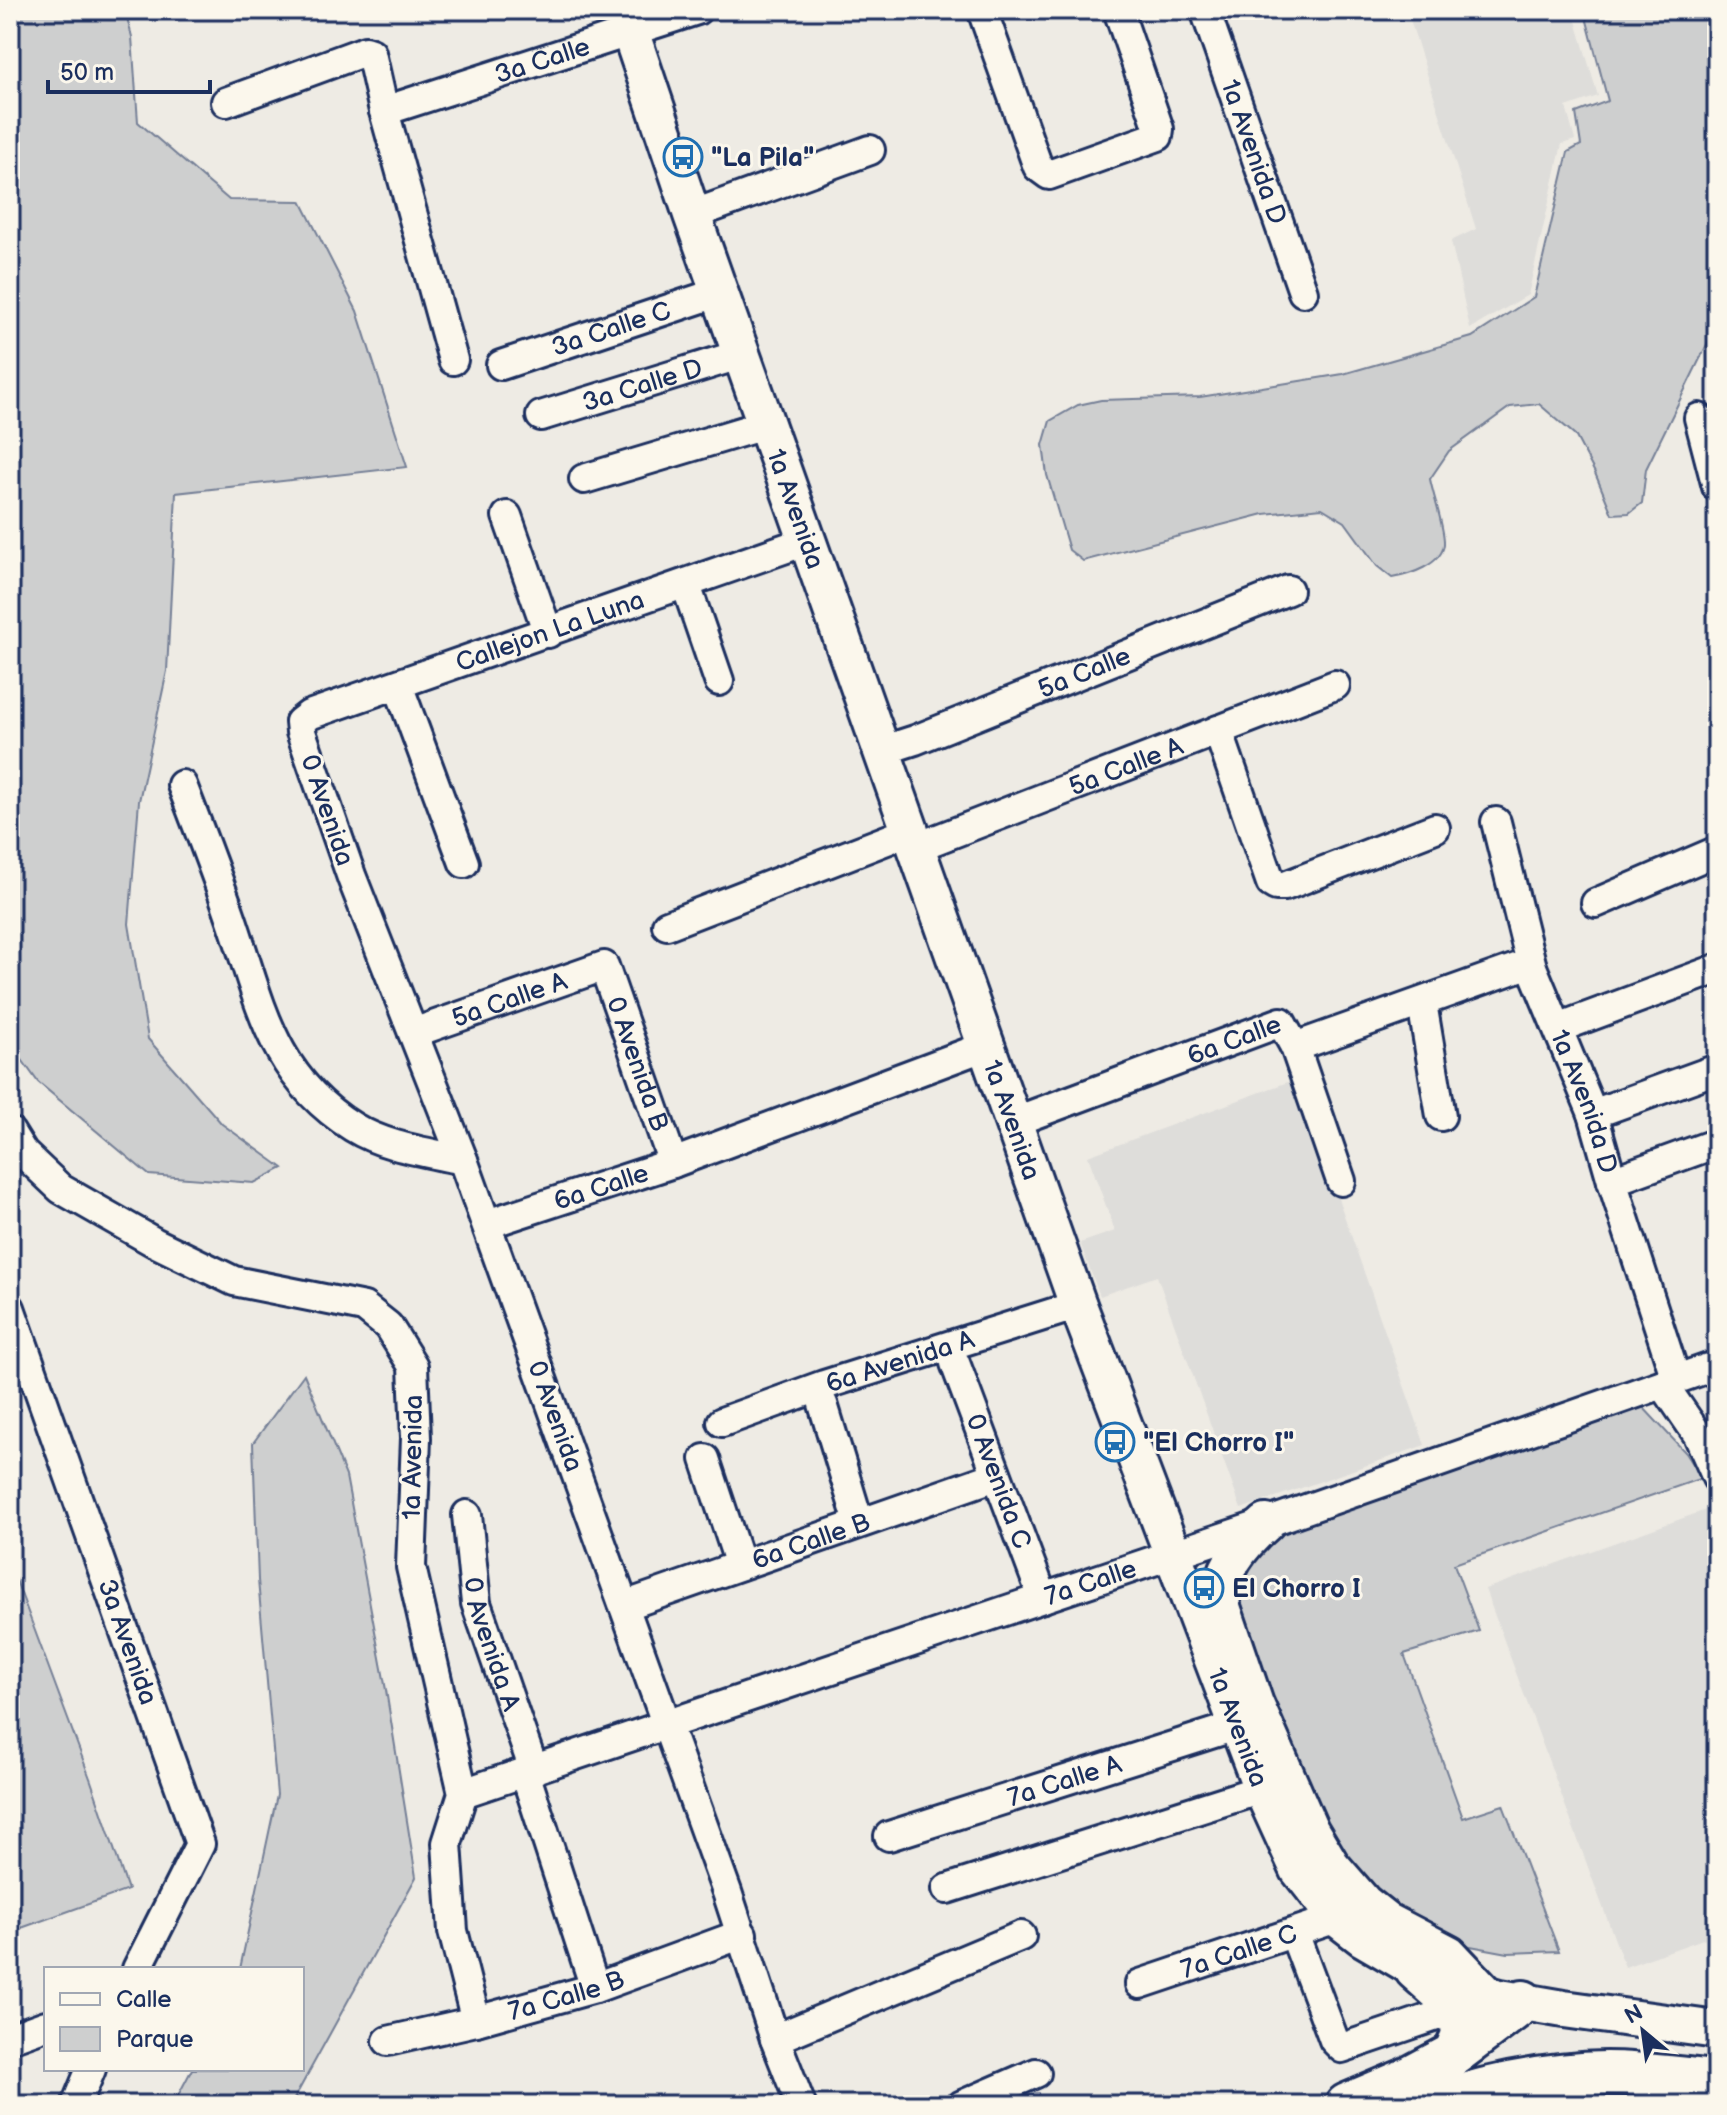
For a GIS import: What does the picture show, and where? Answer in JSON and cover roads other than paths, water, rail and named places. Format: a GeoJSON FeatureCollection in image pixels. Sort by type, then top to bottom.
{"type":"FeatureCollection","features":[{"type":"Feature","properties":{"kind":"highway"},"geometry":{"type":"LineString","coordinates":[[1416,1969],[1490,2002]]}},
{"type":"Feature","properties":{"kind":"highway"},"geometry":{"type":"LineString","coordinates":[[1347,2105],[1406,2080],[1455,2053],[1490,2002]]}},
{"type":"Feature","properties":{"kind":"highway"},"geometry":{"type":"LineString","coordinates":[[1455,2053],[1463,2035],[1490,2002]]}},
{"type":"Feature","properties":{"kind":"highway"},"geometry":{"type":"LineString","coordinates":[[1431,2105],[1512,2083],[1563,2075],[1609,2073],[1717,2082]]}},
{"type":"Feature","properties":{"kind":"main road","name":"1a Avenida"},"geometry":{"type":"LineString","coordinates":[[626,21],[1078,1305],[1262,1789],[1299,1870],[1337,1918],[1380,1949],[1416,1969]]}},
{"type":"Feature","properties":{"kind":"main road"},"geometry":{"type":"LineString","coordinates":[[1266,1523],[1245,1541],[1226,1573],[1220,1591],[1222,1607],[1255,1704],[1310,1830],[1331,1865],[1364,1903],[1388,1922],[1449,1954],[1490,2002],[1717,2030]]}},
{"type":"Feature","properties":{"kind":"street","name":"3a Calle"},"geometry":{"type":"LineString","coordinates":[[384,111],[455,88],[626,21],[697,10]]}},
{"type":"Feature","properties":{"kind":"street"},"geometry":{"type":"LineString","coordinates":[[982,10],[1042,173],[1049,175],[1158,136],[1159,129],[1118,10]]}},
{"type":"Feature","properties":{"kind":"street","name":"1a Avenida D"},"geometry":{"type":"LineString","coordinates":[[1205,10],[1303,292]]}},
{"type":"Feature","properties":{"kind":"street"},"geometry":{"type":"LineString","coordinates":[[226,102],[365,51],[371,53],[384,111],[453,360]]}},
{"type":"Feature","properties":{"kind":"street"},"geometry":{"type":"LineString","coordinates":[[692,215],[870,150]]}},
{"type":"Feature","properties":{"kind":"street","name":"3a Calle C"},"geometry":{"type":"LineString","coordinates":[[501,365],[720,292]]}},
{"type":"Feature","properties":{"kind":"street","name":"3a Calle D"},"geometry":{"type":"LineString","coordinates":[[541,416],[742,354]]}},
{"type":"Feature","properties":{"kind":"street"},"geometry":{"type":"LineString","coordinates":[[1699,418],[1717,487]]}},
{"type":"Feature","properties":{"kind":"street"},"geometry":{"type":"LineString","coordinates":[[584,479],[767,424]]}},
{"type":"Feature","properties":{"kind":"street"},"geometry":{"type":"LineString","coordinates":[[507,516],[548,633]]}},
{"type":"Feature","properties":{"kind":"street","name":"Callejon La Luna"},"geometry":{"type":"LineString","coordinates":[[301,732],[300,722],[309,715],[809,540]]}},
{"type":"Feature","properties":{"kind":"street"},"geometry":{"type":"LineString","coordinates":[[686,585],[719,681]]}},
{"type":"Feature","properties":{"kind":"street","name":"5a Calle"},"geometry":{"type":"LineString","coordinates":[[881,751],[1288,590]]}},
{"type":"Feature","properties":{"kind":"street"},"geometry":{"type":"LineString","coordinates":[[398,685],[464,863]]}},
{"type":"Feature","properties":{"kind":"street","name":"5a Calle A"},"geometry":{"type":"LineString","coordinates":[[913,839],[1335,685]]}},
{"type":"Feature","properties":{"kind":"street"},"geometry":{"type":"LineString","coordinates":[[1218,730],[1271,883],[1276,886],[1285,886],[1435,828]]}},
{"type":"Feature","properties":{"kind":"street","name":"0 Avenida"},"geometry":{"type":"LineString","coordinates":[[301,732],[352,878],[487,1224],[801,2105]]}},
{"type":"Feature","properties":{"kind":"street"},"geometry":{"type":"LineString","coordinates":[[182,785],[269,1031],[288,1067],[314,1097],[354,1128],[398,1146],[463,1160]]}},
{"type":"Feature","properties":{"kind":"street","name":"1a Avenida D"},"geometry":{"type":"LineString","coordinates":[[1496,822],[1532,967],[1593,1114],[1670,1382],[1717,1478]]}},
{"type":"Feature","properties":{"kind":"street"},"geometry":{"type":"LineString","coordinates":[[667,925],[913,839]]}},
{"type":"Feature","properties":{"kind":"street"},"geometry":{"type":"LineString","coordinates":[[1596,903],[1717,851]]}},
{"type":"Feature","properties":{"kind":"street","name":"5a Calle A"},"geometry":{"type":"LineString","coordinates":[[413,1033],[604,966]]}},
{"type":"Feature","properties":{"kind":"street","name":"0 Avenida B"},"geometry":{"type":"LineString","coordinates":[[604,966],[673,1163]]}},
{"type":"Feature","properties":{"kind":"street","name":"6a Calle"},"geometry":{"type":"LineString","coordinates":[[1013,1122],[1278,1021],[1285,1025],[1295,1047],[1522,966],[1532,967]]}},
{"type":"Feature","properties":{"kind":"street"},"geometry":{"type":"LineString","coordinates":[[1558,1028],[1717,969]]}},
{"type":"Feature","properties":{"kind":"street"},"geometry":{"type":"LineString","coordinates":[[1422,1003],[1441,1116]]}},
{"type":"Feature","properties":{"kind":"street","name":"6a Calle"},"geometry":{"type":"LineString","coordinates":[[487,1224],[673,1163],[986,1046]]}},
{"type":"Feature","properties":{"kind":"street"},"geometry":{"type":"LineString","coordinates":[[1295,1047],[1341,1181]]}},
{"type":"Feature","properties":{"kind":"street"},"geometry":{"type":"LineString","coordinates":[[1593,1114],[1717,1069]]}},
{"type":"Feature","properties":{"kind":"street","name":"1a Avenida"},"geometry":{"type":"LineString","coordinates":[[10,1132],[23,1153],[61,1189],[154,1242],[234,1281],[364,1307],[388,1326],[413,1366],[416,1438],[411,1567],[463,1793]]}},
{"type":"Feature","properties":{"kind":"street"},"geometry":{"type":"LineString","coordinates":[[1612,1181],[1717,1143]]}},
{"type":"Feature","properties":{"kind":"street","name":"6a Avenida A"},"geometry":{"type":"LineString","coordinates":[[722,1422],[824,1385],[1078,1305]]}},
{"type":"Feature","properties":{"kind":"street","name":"3a Avenida"},"geometry":{"type":"LineString","coordinates":[[12,1321],[200,1844],[138,1967]]}},
{"type":"Feature","properties":{"kind":"street","name":"0 Avenida C"},"geometry":{"type":"LineString","coordinates":[[955,1363],[1043,1598]]}},
{"type":"Feature","properties":{"kind":"street","name":"7a Calle"},"geometry":{"type":"LineString","coordinates":[[463,1793],[1266,1523],[1717,1365]]}},
{"type":"Feature","properties":{"kind":"street"},"geometry":{"type":"LineString","coordinates":[[823,1404],[859,1523]]}},
{"type":"Feature","properties":{"kind":"street"},"geometry":{"type":"LineString","coordinates":[[705,1459],[740,1565]]}},
{"type":"Feature","properties":{"kind":"street","name":"6a Calle B"},"geometry":{"type":"LineString","coordinates":[[624,1606],[996,1476]]}},
{"type":"Feature","properties":{"kind":"street","name":"0 Avenida A"},"geometry":{"type":"LineString","coordinates":[[467,1515],[476,1603],[595,1988]]}},
{"type":"Feature","properties":{"kind":"street","name":"7a Calle A"},"geometry":{"type":"LineString","coordinates":[[889,1836],[1239,1725]]}},
{"type":"Feature","properties":{"kind":"street"},"geometry":{"type":"LineString","coordinates":[[947,1889],[1262,1789]]}},
{"type":"Feature","properties":{"kind":"street"},"geometry":{"type":"LineString","coordinates":[[463,1793],[447,1843],[453,1931],[476,2021]]}},
{"type":"Feature","properties":{"kind":"street","name":"7a Calle C"},"geometry":{"type":"LineString","coordinates":[[1140,1984],[1337,1918]]}},
{"type":"Feature","properties":{"kind":"street"},"geometry":{"type":"LineString","coordinates":[[1294,1933],[1334,2040],[1342,2048],[1490,2002]]}},
{"type":"Feature","properties":{"kind":"street","name":"7a Calle B"},"geometry":{"type":"LineString","coordinates":[[388,2041],[476,2021],[595,1988],[742,1934]]}},
{"type":"Feature","properties":{"kind":"street"},"geometry":{"type":"LineString","coordinates":[[775,2039],[1021,1936]]}},
{"type":"Feature","properties":{"kind":"street"},"geometry":{"type":"LineString","coordinates":[[10,2038],[44,2026]]}},
{"type":"Feature","properties":{"kind":"street"},"geometry":{"type":"LineString","coordinates":[[76,2105],[90,2071]]}},
{"type":"Feature","properties":{"kind":"street"},"geometry":{"type":"LineString","coordinates":[[962,2105],[1036,2073]]}},
{"type":"Feature","properties":{"kind":"place","name":"\"La Pila\""},"geometry":{"type":"Point","coordinates":[683,157]}},
{"type":"Feature","properties":{"kind":"place","name":"\"El Chorro I\""},"geometry":{"type":"Point","coordinates":[1115,1442]}},
{"type":"Feature","properties":{"kind":"place","name":"El Chorro I"},"geometry":{"type":"Point","coordinates":[1204,1588]}}]}
